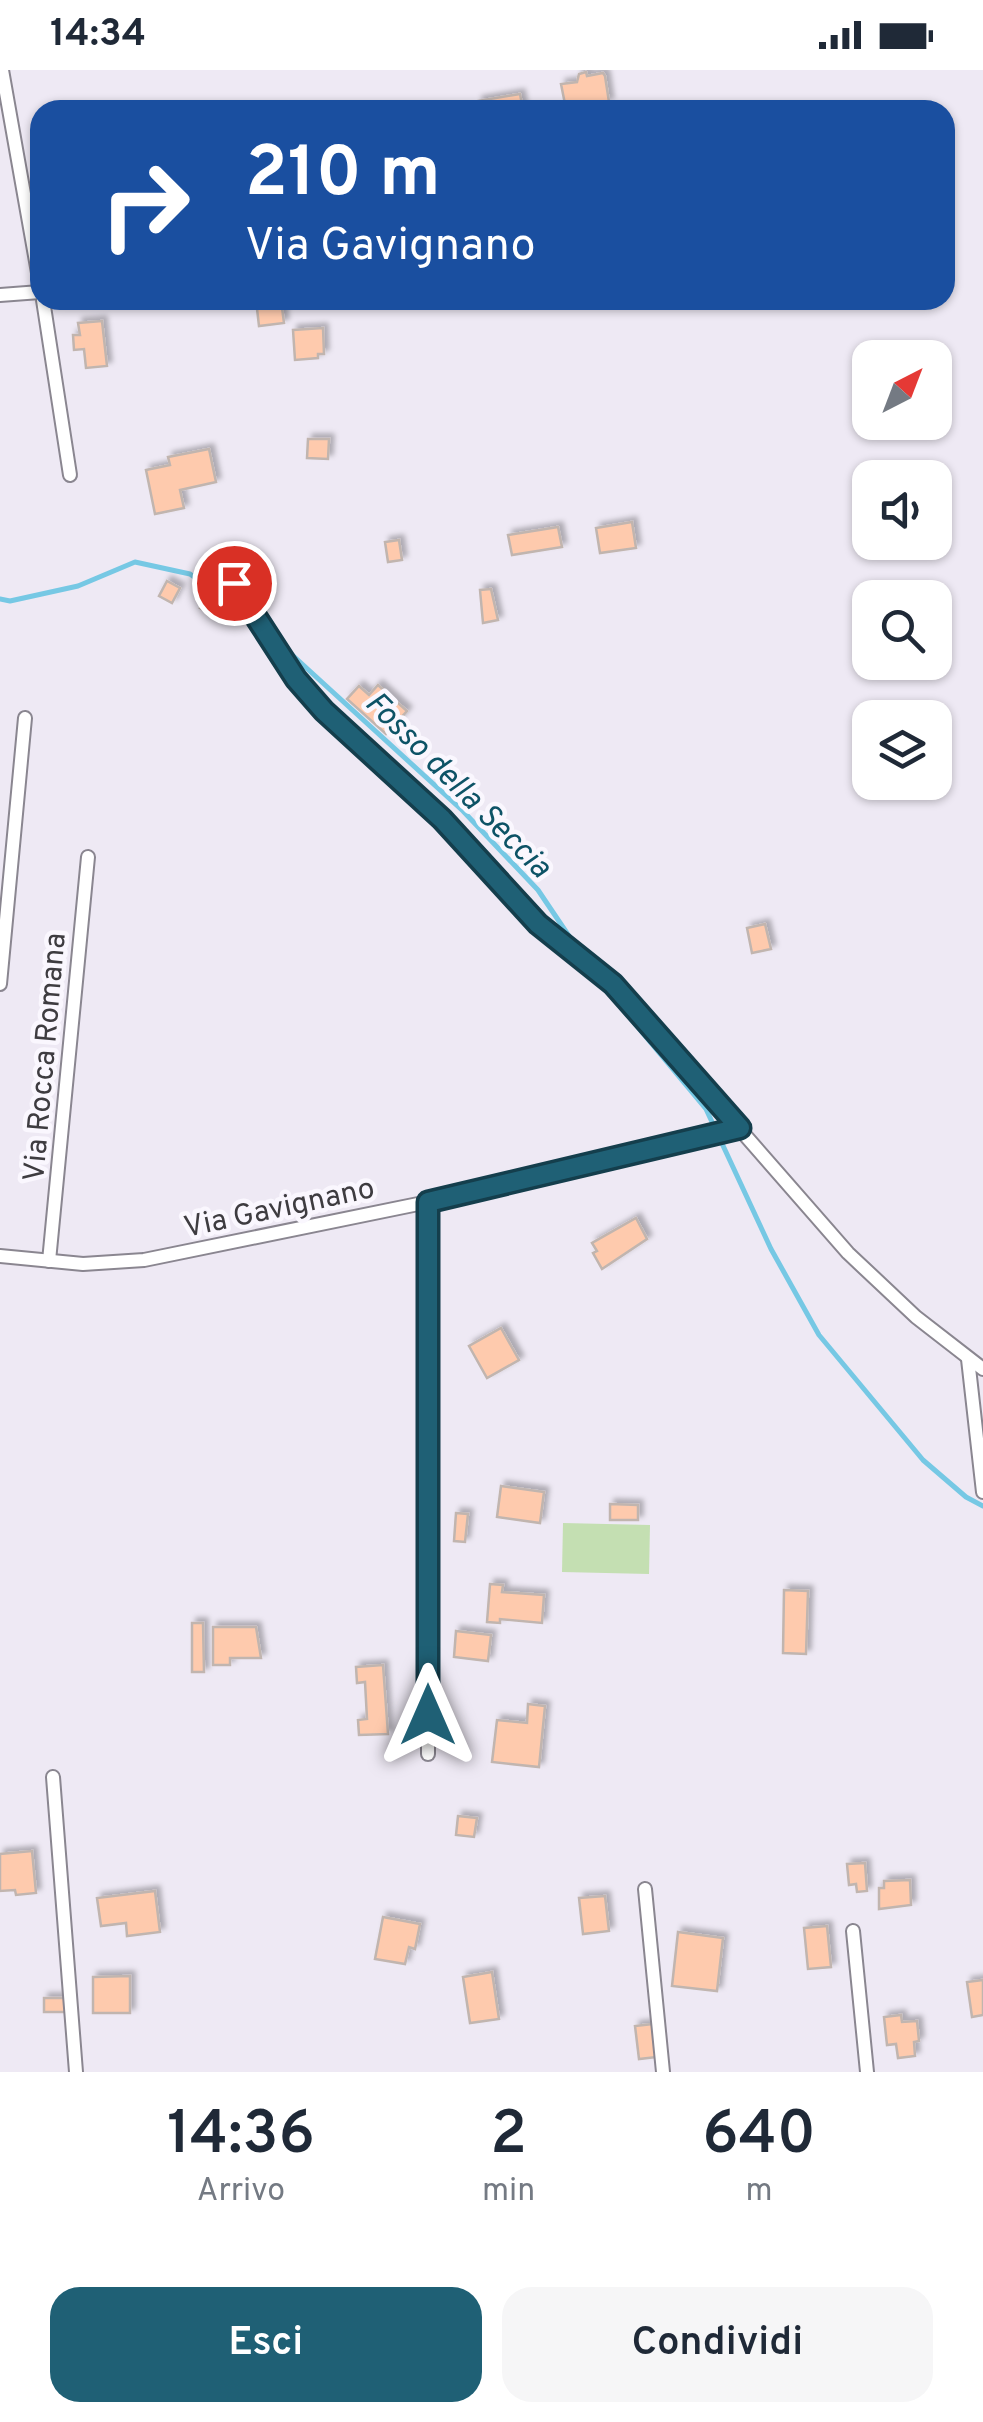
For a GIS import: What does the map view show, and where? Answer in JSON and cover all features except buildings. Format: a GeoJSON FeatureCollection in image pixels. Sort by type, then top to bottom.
{"type":"FeatureCollection","features":[{"type":"Feature","properties":{"kind":"street"},"geometry":{"type":"LineString","coordinates":[[2,70],[30,228]]}},
{"type":"Feature","properties":{"kind":"street"},"geometry":{"type":"LineString","coordinates":[[0,294],[30,292]]}},
{"type":"Feature","properties":{"kind":"street"},"geometry":{"type":"LineString","coordinates":[[45,310],[70,475]]}},
{"type":"Feature","properties":{"kind":"street"},"geometry":{"type":"LineString","coordinates":[[234,583],[270,640],[324,711],[434,811],[520,906],[626,998],[838,1243],[916,1317],[983,1369]]}},
{"type":"Feature","properties":{"kind":"street"},"geometry":{"type":"LineString","coordinates":[[0,984],[25,718]]}},
{"type":"Feature","properties":{"kind":"street","name":"Via Rocca Romana"},"geometry":{"type":"LineString","coordinates":[[49,1261],[88,858]]}},
{"type":"Feature","properties":{"kind":"street","name":"Via Gavignano"},"geometry":{"type":"LineString","coordinates":[[0,1256],[104,1264],[144,1260],[428,1202],[740,1128]]}},
{"type":"Feature","properties":{"kind":"street"},"geometry":{"type":"LineString","coordinates":[[428,1202],[428,1754]]}},
{"type":"Feature","properties":{"kind":"street"},"geometry":{"type":"LineString","coordinates":[[968,1359],[983,1492]]}},
{"type":"Feature","properties":{"kind":"street"},"geometry":{"type":"LineString","coordinates":[[53,1778],[76,2072]]}},
{"type":"Feature","properties":{"kind":"street"},"geometry":{"type":"LineString","coordinates":[[645,1888],[663,2072]]}},
{"type":"Feature","properties":{"kind":"street"},"geometry":{"type":"LineString","coordinates":[[853,1930],[867,2072]]}},
{"type":"Feature","properties":{"kind":"green space"},"geometry":{"type":"Polygon","coordinates":[[[563,1523],[650,1525],[649,1574],[562,1572],[563,1523]]]}},
{"type":"Feature","properties":{"kind":"waterway","name":"Fosso della Seccia"},"geometry":{"type":"LineString","coordinates":[[0,599],[10,601],[78,586],[135,562],[190,574],[248,615]]}},
{"type":"Feature","properties":{"kind":"waterway","name":"Fosso della Seccia"},"geometry":{"type":"LineString","coordinates":[[278,642],[463,811],[538,890],[577,948]]}},
{"type":"Feature","properties":{"kind":"waterway","name":"Fosso della Seccia"},"geometry":{"type":"LineString","coordinates":[[597,978],[706,1109],[771,1249],[819,1335],[923,1460],[966,1497],[983,1506]]}},
{"type":"Feature","properties":{"kind":"route"},"geometry":{"type":"LineString","coordinates":[[234,583],[296,679],[324,711],[442,819],[538,924],[613,984],[740,1128],[428,1202],[428,1715]]}}]}
